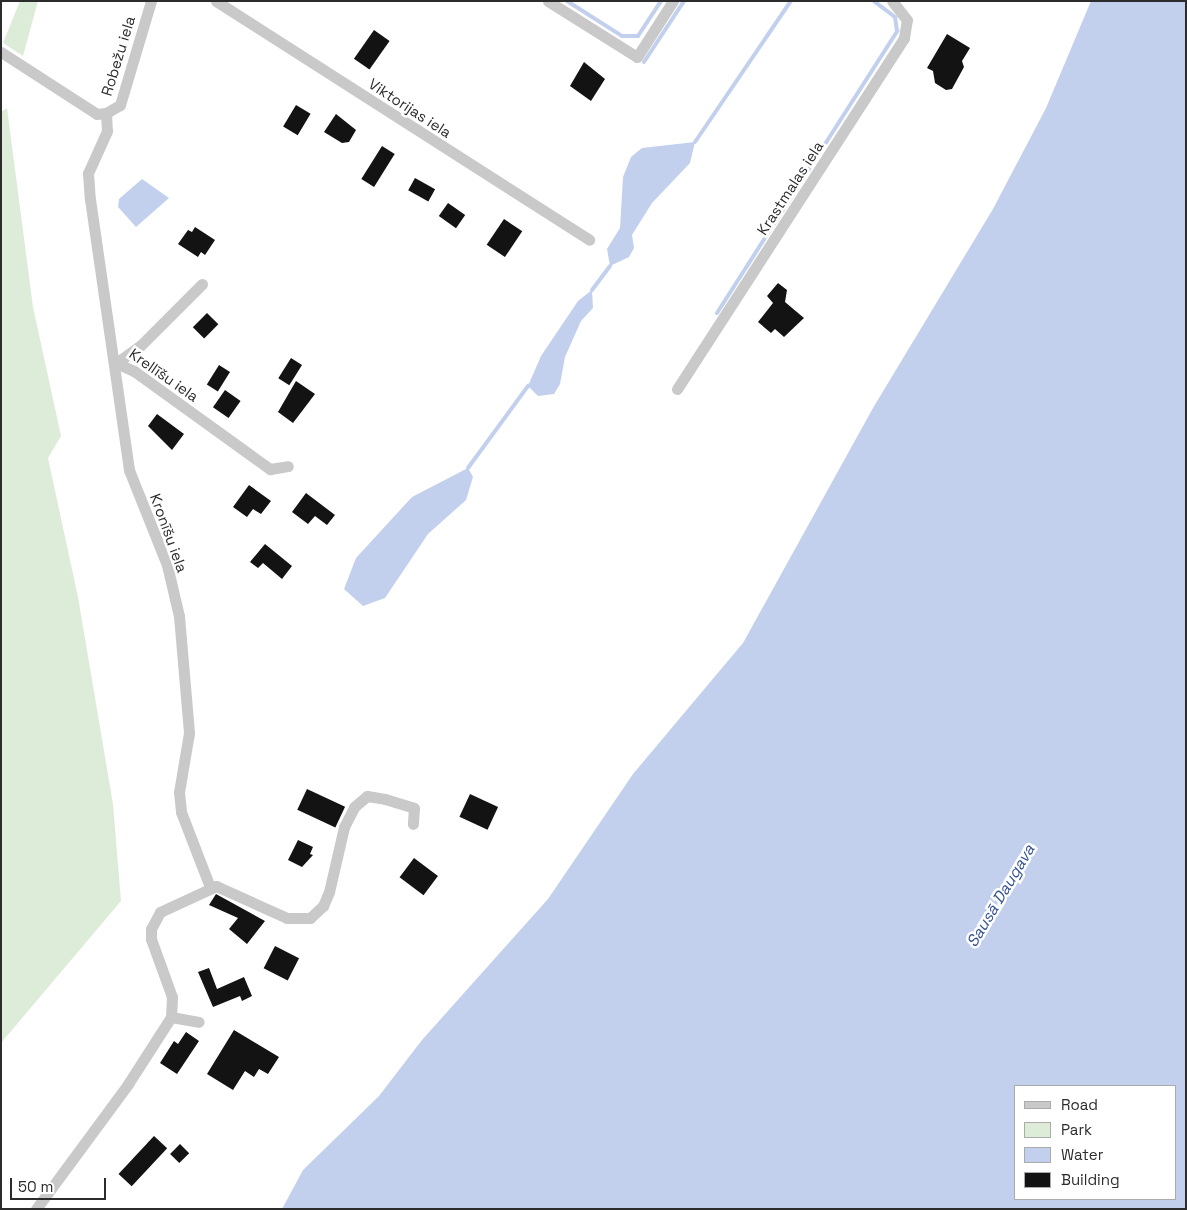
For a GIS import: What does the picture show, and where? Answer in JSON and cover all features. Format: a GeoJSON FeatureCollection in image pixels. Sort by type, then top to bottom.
{"type":"FeatureCollection","features":[{"type":"Feature","properties":{"kind":"street","name":"Robežu iela"},"geometry":{"type":"LineString","coordinates":[[106,113],[120,106],[151,1]]}},
{"type":"Feature","properties":{"kind":"street","name":"Viktorijas iela"},"geometry":{"type":"LineString","coordinates":[[216,1],[589,240]]}},
{"type":"Feature","properties":{"kind":"street"},"geometry":{"type":"LineString","coordinates":[[548,1],[637,57],[674,1]]}},
{"type":"Feature","properties":{"kind":"street","name":"Krastmalas iela"},"geometry":{"type":"LineString","coordinates":[[677,389],[904,38],[907,20],[892,1]]}},
{"type":"Feature","properties":{"kind":"street"},"geometry":{"type":"LineString","coordinates":[[1,52],[97,114],[106,113]]}},
{"type":"Feature","properties":{"kind":"street","name":"Kronīšu iela"},"geometry":{"type":"LineString","coordinates":[[106,113],[107,131],[88,173],[116,363],[129,470],[168,565],[179,616],[189,733],[179,792],[181,812],[210,888]]}},
{"type":"Feature","properties":{"kind":"street","name":"Krellīšu iela"},"geometry":{"type":"LineString","coordinates":[[116,363],[141,345],[202,284]]}},
{"type":"Feature","properties":{"kind":"street","name":"Krellīšu iela"},"geometry":{"type":"LineString","coordinates":[[116,363],[134,371],[270,469],[288,466]]}},
{"type":"Feature","properties":{"kind":"street"},"geometry":{"type":"LineString","coordinates":[[36,1209],[128,1084],[171,1017],[172,997],[150,929],[160,912],[210,888],[226,887],[287,918],[310,918],[323,906],[329,892],[344,828],[354,807],[367,796],[385,799],[414,808],[413,824]]}},
{"type":"Feature","properties":{"kind":"street"},"geometry":{"type":"LineString","coordinates":[[171,1017],[199,1022]]}},
{"type":"Feature","properties":{"kind":"green space"},"geometry":{"type":"Polygon","coordinates":[[[20,1],[38,1],[23,56],[3,43],[20,1]]]}},
{"type":"Feature","properties":{"kind":"green space"},"geometry":{"type":"Polygon","coordinates":[[[7,108],[33,307],[61,436],[48,458],[78,597],[113,804],[121,901],[1,1043],[1,112],[7,108]]]}},
{"type":"Feature","properties":{"kind":"water","name":"Sausā Daugava"},"geometry":{"type":"Polygon","coordinates":[[[1091,1],[1186,1],[1186,1209],[282,1209],[303,1170],[379,1096],[422,1040],[548,899],[633,774],[743,643],[873,408],[993,209],[1046,108],[1091,1]]]}},
{"type":"Feature","properties":{"kind":"water"},"geometry":{"type":"Polygon","coordinates":[[[695,142],[690,163],[652,203],[632,235],[634,248],[629,257],[610,266],[607,249],[620,228],[623,177],[631,157],[642,148],[695,142]]]}},
{"type":"Feature","properties":{"kind":"water"},"geometry":{"type":"Polygon","coordinates":[[[142,179],[169,198],[136,227],[118,207],[119,199],[142,179]]]}},
{"type":"Feature","properties":{"kind":"water"},"geometry":{"type":"Polygon","coordinates":[[[592,290],[593,308],[581,321],[565,357],[560,384],[554,394],[538,396],[528,386],[541,356],[578,301],[592,290]]]}},
{"type":"Feature","properties":{"kind":"water"},"geometry":{"type":"Polygon","coordinates":[[[468,468],[473,477],[466,500],[428,534],[385,598],[363,606],[344,589],[356,558],[412,497],[468,468]]]}},
{"type":"Feature","properties":{"kind":"building"},"geometry":{"type":"Polygon","coordinates":[[[374,30],[390,41],[369,70],[354,59],[374,30]]]}},
{"type":"Feature","properties":{"kind":"building"},"geometry":{"type":"Polygon","coordinates":[[[947,34],[970,48],[962,61],[964,67],[952,89],[946,90],[935,83],[933,71],[927,68],[947,34]]]}},
{"type":"Feature","properties":{"kind":"building"},"geometry":{"type":"Polygon","coordinates":[[[584,62],[605,79],[591,101],[570,86],[584,62]]]}},
{"type":"Feature","properties":{"kind":"building"},"geometry":{"type":"Polygon","coordinates":[[[296,105],[311,114],[298,135],[283,126],[296,105]]]}},
{"type":"Feature","properties":{"kind":"building"},"geometry":{"type":"Polygon","coordinates":[[[336,114],[356,130],[349,142],[342,143],[324,132],[336,114]]]}},
{"type":"Feature","properties":{"kind":"building"},"geometry":{"type":"Polygon","coordinates":[[[382,146],[395,154],[374,187],[361,179],[382,146]]]}},
{"type":"Feature","properties":{"kind":"building"},"geometry":{"type":"Polygon","coordinates":[[[415,178],[435,189],[428,201],[408,190],[415,178]]]}},
{"type":"Feature","properties":{"kind":"building"},"geometry":{"type":"Polygon","coordinates":[[[448,203],[465,215],[456,228],[439,216],[448,203]]]}},
{"type":"Feature","properties":{"kind":"building"},"geometry":{"type":"Polygon","coordinates":[[[504,219],[522,231],[505,257],[487,245],[504,219]]]}},
{"type":"Feature","properties":{"kind":"building"},"geometry":{"type":"Polygon","coordinates":[[[195,227],[215,240],[205,255],[201,252],[198,257],[178,244],[188,230],[192,232],[195,227]]]}},
{"type":"Feature","properties":{"kind":"building"},"geometry":{"type":"Polygon","coordinates":[[[778,283],[787,290],[785,302],[804,318],[784,337],[775,329],[771,333],[758,322],[773,303],[767,296],[778,283]]]}},
{"type":"Feature","properties":{"kind":"building"},"geometry":{"type":"Polygon","coordinates":[[[207,313],[218,324],[204,338],[193,327],[207,313]]]}},
{"type":"Feature","properties":{"kind":"building"},"geometry":{"type":"Polygon","coordinates":[[[291,358],[302,365],[289,385],[278,378],[291,358]]]}},
{"type":"Feature","properties":{"kind":"building"},"geometry":{"type":"Polygon","coordinates":[[[219,365],[230,372],[218,391],[207,385],[219,365]]]}},
{"type":"Feature","properties":{"kind":"building"},"geometry":{"type":"Polygon","coordinates":[[[296,381],[315,394],[293,423],[278,412],[296,381]]]}},
{"type":"Feature","properties":{"kind":"building"},"geometry":{"type":"Polygon","coordinates":[[[225,390],[241,401],[229,418],[213,407],[225,390]]]}},
{"type":"Feature","properties":{"kind":"building"},"geometry":{"type":"Polygon","coordinates":[[[157,414],[184,434],[172,450],[148,426],[157,414]]]}},
{"type":"Feature","properties":{"kind":"building"},"geometry":{"type":"Polygon","coordinates":[[[249,485],[271,501],[261,514],[253,509],[247,517],[233,507],[249,485]]]}},
{"type":"Feature","properties":{"kind":"building"},"geometry":{"type":"Polygon","coordinates":[[[306,493],[335,515],[327,525],[315,516],[308,524],[292,512],[306,493]]]}},
{"type":"Feature","properties":{"kind":"building"},"geometry":{"type":"Polygon","coordinates":[[[265,544],[292,566],[282,579],[263,563],[258,568],[250,562],[265,544]]]}},
{"type":"Feature","properties":{"kind":"building"},"geometry":{"type":"Polygon","coordinates":[[[307,789],[345,807],[335,828],[297,810],[307,789]]]}},
{"type":"Feature","properties":{"kind":"building"},"geometry":{"type":"Polygon","coordinates":[[[470,794],[498,807],[488,830],[459,817],[470,794]]]}},
{"type":"Feature","properties":{"kind":"building"},"geometry":{"type":"Polygon","coordinates":[[[298,840],[313,847],[310,854],[313,855],[302,867],[288,860],[298,840]]]}},
{"type":"Feature","properties":{"kind":"building"},"geometry":{"type":"Polygon","coordinates":[[[414,858],[438,876],[424,895],[400,877],[414,858]]]}},
{"type":"Feature","properties":{"kind":"building"},"geometry":{"type":"Polygon","coordinates":[[[216,894],[265,921],[247,944],[229,929],[238,918],[209,905],[216,894]]]}},
{"type":"Feature","properties":{"kind":"building"},"geometry":{"type":"Polygon","coordinates":[[[275,946],[299,958],[288,981],[264,968],[275,946]]]}},
{"type":"Feature","properties":{"kind":"building"},"geometry":{"type":"Polygon","coordinates":[[[209,968],[217,989],[244,977],[252,996],[242,1001],[240,996],[213,1007],[198,972],[209,968]]]}},
{"type":"Feature","properties":{"kind":"building"},"geometry":{"type":"Polygon","coordinates":[[[234,1030],[279,1057],[268,1074],[259,1069],[254,1077],[245,1071],[233,1090],[207,1074],[234,1030]]]}},
{"type":"Feature","properties":{"kind":"building"},"geometry":{"type":"Polygon","coordinates":[[[186,1032],[199,1041],[177,1074],[160,1063],[174,1041],[178,1044],[186,1032]]]}},
{"type":"Feature","properties":{"kind":"building"},"geometry":{"type":"Polygon","coordinates":[[[154,1136],[167,1148],[132,1186],[119,1174],[154,1136]]]}},
{"type":"Feature","properties":{"kind":"building"},"geometry":{"type":"Polygon","coordinates":[[[180,1144],[189,1153],[179,1163],[170,1154],[180,1144]]]}},
{"type":"Feature","properties":{"kind":"waterway"},"geometry":{"type":"LineString","coordinates":[[567,1],[622,36],[638,36],[661,1]]}},
{"type":"Feature","properties":{"kind":"waterway"},"geometry":{"type":"LineString","coordinates":[[644,62],[684,1]]}},
{"type":"Feature","properties":{"kind":"waterway"},"geometry":{"type":"LineString","coordinates":[[695,142],[791,1]]}},
{"type":"Feature","properties":{"kind":"waterway"},"geometry":{"type":"LineString","coordinates":[[717,313],[897,31],[895,17],[874,1]]}},
{"type":"Feature","properties":{"kind":"waterway"},"geometry":{"type":"LineString","coordinates":[[592,290],[610,266]]}},
{"type":"Feature","properties":{"kind":"waterway"},"geometry":{"type":"LineString","coordinates":[[468,468],[528,386]]}}]}
